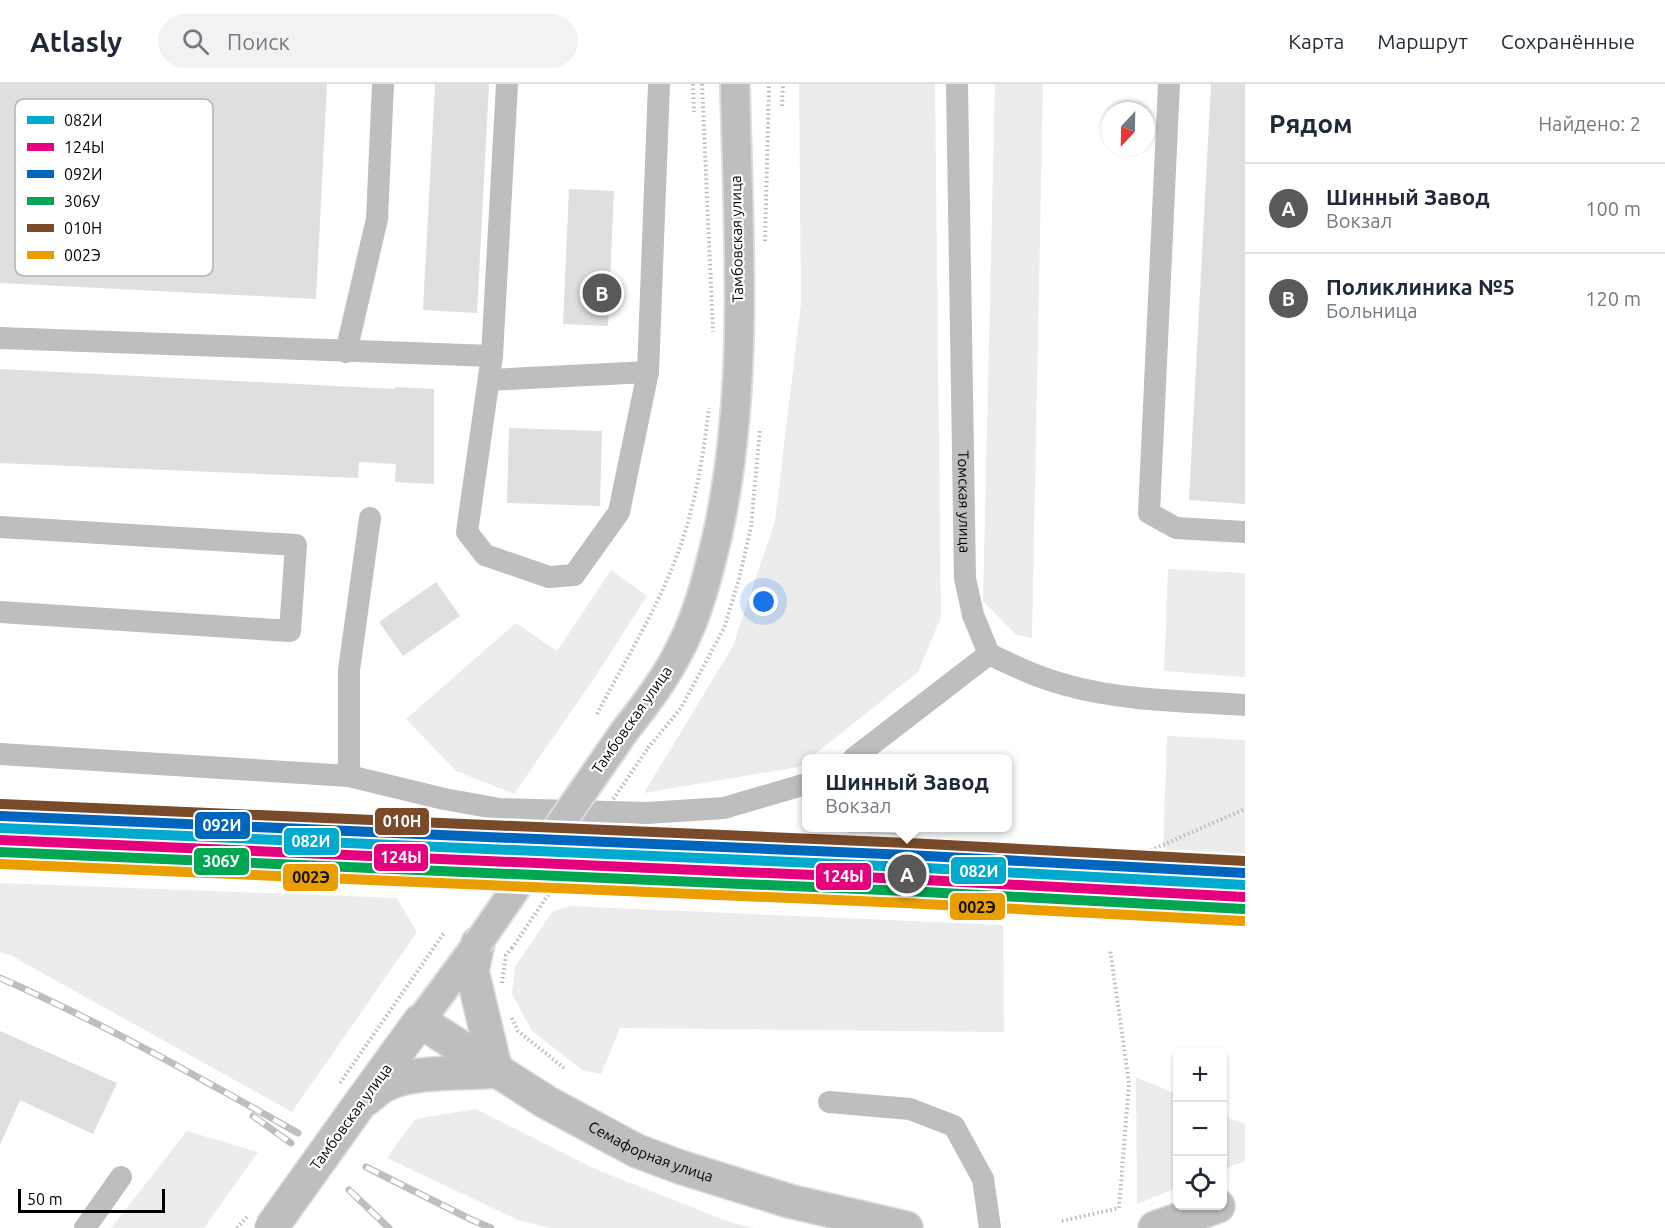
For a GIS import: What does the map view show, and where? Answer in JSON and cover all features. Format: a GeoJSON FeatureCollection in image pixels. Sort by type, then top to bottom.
{"type":"FeatureCollection","features":[{"type":"Feature","properties":{"kind":"highway"},"geometry":{"type":"LineString","coordinates":[[347,1097],[427,1073],[460,1074],[496,1071],[472,971],[477,943]]}},
{"type":"Feature","properties":{"kind":"highway","name":"Тамбовская улица"},"geometry":{"type":"LineString","coordinates":[[259,1222],[347,1097],[420,1021]]}},
{"type":"Feature","properties":{"kind":"highway","name":"Семафорная улица"},"geometry":{"type":"LineString","coordinates":[[420,1021],[546,1102],[637,1151],[789,1202],[906,1228]]}},
{"type":"Feature","properties":{"kind":"highway"},"geometry":{"type":"LineString","coordinates":[[1227,1202],[1245,1196]]}},
{"type":"Feature","properties":{"kind":"highway"},"geometry":{"type":"LineString","coordinates":[[1155,1228],[1207,1210]]}},
{"type":"Feature","properties":{"kind":"main road","name":"Тамбовская улица"},"geometry":{"type":"LineString","coordinates":[[420,1021],[624,732],[654,694],[682,646],[695,614],[710,566],[726,493],[736,409],[739,280],[735,84]]}},
{"type":"Feature","properties":{"kind":"street"},"geometry":{"type":"LineString","coordinates":[[346,352],[377,219],[383,84]]}},
{"type":"Feature","properties":{"kind":"street"},"geometry":{"type":"LineString","coordinates":[[507,84],[492,356],[467,532],[485,555],[549,577],[574,575],[619,512],[648,372],[658,84]]}},
{"type":"Feature","properties":{"kind":"street","name":"Томская улица"},"geometry":{"type":"LineString","coordinates":[[957,84],[965,578],[973,615],[989,654]]}},
{"type":"Feature","properties":{"kind":"street"},"geometry":{"type":"LineString","coordinates":[[1169,84],[1149,513],[1176,528],[1245,532]]}},
{"type":"Feature","properties":{"kind":"street"},"geometry":{"type":"LineString","coordinates":[[0,338],[492,356]]}},
{"type":"Feature","properties":{"kind":"street"},"geometry":{"type":"LineString","coordinates":[[489,380],[648,372]]}},
{"type":"Feature","properties":{"kind":"street"},"geometry":{"type":"LineString","coordinates":[[350,776],[348,670],[370,518]]}},
{"type":"Feature","properties":{"kind":"street"},"geometry":{"type":"LineString","coordinates":[[0,527],[296,545],[290,631],[0,612]]}},
{"type":"Feature","properties":{"kind":"street"},"geometry":{"type":"LineString","coordinates":[[860,754],[989,654],[1032,674],[1068,686],[1116,695],[1245,705]]}},
{"type":"Feature","properties":{"kind":"street"},"geometry":{"type":"LineString","coordinates":[[0,754],[350,776],[444,799],[500,809],[647,813],[724,808],[802,785]]}},
{"type":"Feature","properties":{"kind":"street"},"geometry":{"type":"LineString","coordinates":[[829,1102],[910,1109],[954,1126],[982,1179],[990,1228]]}},
{"type":"Feature","properties":{"kind":"street"},"geometry":{"type":"LineString","coordinates":[[84,1228],[121,1177]]}},
{"type":"Feature","properties":{"kind":"path"},"geometry":{"type":"LineString","coordinates":[[693,84],[694,111]]}},
{"type":"Feature","properties":{"kind":"path"},"geometry":{"type":"LineString","coordinates":[[702,84],[713,333]]}},
{"type":"Feature","properties":{"kind":"path"},"geometry":{"type":"LineString","coordinates":[[782,106],[783,84]]}},
{"type":"Feature","properties":{"kind":"path"},"geometry":{"type":"LineString","coordinates":[[597,714],[653,609],[678,555],[700,478],[710,402]]}},
{"type":"Feature","properties":{"kind":"path"},"geometry":{"type":"LineString","coordinates":[[500,993],[506,955],[648,748]]}},
{"type":"Feature","properties":{"kind":"path"},"geometry":{"type":"LineString","coordinates":[[1126,861],[1245,809]]}},
{"type":"Feature","properties":{"kind":"path"},"geometry":{"type":"LineString","coordinates":[[347,1097],[444,933]]}},
{"type":"Feature","properties":{"kind":"path"},"geometry":{"type":"LineString","coordinates":[[1062,1221],[1119,1208],[1129,1083],[1110,950]]}},
{"type":"Feature","properties":{"kind":"path"},"geometry":{"type":"LineString","coordinates":[[509,1012],[518,1031],[564,1068]]}},
{"type":"Feature","properties":{"kind":"path"},"geometry":{"type":"LineString","coordinates":[[237,1228],[259,1222]]}},
{"type":"Feature","properties":{"kind":"shaded area"},"geometry":{"type":"Polygon","coordinates":[[[799,84],[935,84],[941,617],[918,672],[815,754],[802,754],[802,764],[799,767],[644,793],[733,646],[775,521],[801,303],[799,84]]]}},
{"type":"Feature","properties":{"kind":"shaded area"},"geometry":{"type":"Polygon","coordinates":[[[995,84],[1043,84],[1032,638],[1015,634],[983,601],[995,84]]]}},
{"type":"Feature","properties":{"kind":"shaded area"},"geometry":{"type":"Polygon","coordinates":[[[1168,569],[1245,573],[1245,677],[1164,671],[1168,569]]]}},
{"type":"Feature","properties":{"kind":"shaded area"},"geometry":{"type":"Polygon","coordinates":[[[611,570],[647,596],[595,677],[514,794],[456,771],[406,719],[516,623],[557,651],[611,570]]]}},
{"type":"Feature","properties":{"kind":"shaded area"},"geometry":{"type":"Polygon","coordinates":[[[1167,736],[1245,740],[1245,856],[1163,852],[1167,736]]]}},
{"type":"Feature","properties":{"kind":"shaded area"},"geometry":{"type":"Polygon","coordinates":[[[0,883],[397,898],[417,932],[292,1112],[12,956],[0,952],[0,883]]]}},
{"type":"Feature","properties":{"kind":"shaded area"},"geometry":{"type":"Polygon","coordinates":[[[569,906],[1003,925],[1004,1032],[620,1028],[601,1074],[584,1071],[532,1031],[512,994],[515,967],[552,912],[569,906]]]}},
{"type":"Feature","properties":{"kind":"shaded area"},"geometry":{"type":"Polygon","coordinates":[[[1136,1077],[1173,1093],[1173,1190],[1137,1204],[1136,1077]]]}},
{"type":"Feature","properties":{"kind":"shaded area"},"geometry":{"type":"Polygon","coordinates":[[[476,1109],[595,1169],[729,1222],[755,1228],[550,1228],[518,1220],[387,1158],[415,1119],[476,1109]]]}},
{"type":"Feature","properties":{"kind":"shaded area"},"geometry":{"type":"Polygon","coordinates":[[[1227,1117],[1245,1124],[1245,1161],[1227,1168],[1227,1117]]]}},
{"type":"Feature","properties":{"kind":"shaded area"},"geometry":{"type":"Polygon","coordinates":[[[187,1131],[258,1152],[204,1228],[111,1228],[187,1131]]]}},
{"type":"Feature","properties":{"kind":"building"},"geometry":{"type":"Polygon","coordinates":[[[0,84],[327,84],[316,299],[0,283],[0,84]]]}},
{"type":"Feature","properties":{"kind":"building"},"geometry":{"type":"Polygon","coordinates":[[[435,84],[489,84],[477,313],[423,310],[435,84]]]}},
{"type":"Feature","properties":{"kind":"building"},"geometry":{"type":"Polygon","coordinates":[[[1211,84],[1245,84],[1245,504],[1189,500],[1211,84]]]}},
{"type":"Feature","properties":{"kind":"building"},"geometry":{"type":"Polygon","coordinates":[[[569,189],[614,191],[608,326],[563,324],[569,189]]]}},
{"type":"Feature","properties":{"kind":"building"},"geometry":{"type":"Polygon","coordinates":[[[0,369],[434,389],[434,484],[395,482],[396,464],[359,462],[358,478],[0,463],[0,369]]]}},
{"type":"Feature","properties":{"kind":"building"},"geometry":{"type":"Polygon","coordinates":[[[509,428],[602,431],[600,506],[507,503],[509,428]]]}},
{"type":"Feature","properties":{"kind":"building"},"geometry":{"type":"Polygon","coordinates":[[[436,582],[460,616],[403,656],[379,622],[436,582]]]}},
{"type":"Feature","properties":{"kind":"building"},"geometry":{"type":"Polygon","coordinates":[[[848,832],[916,834],[916,859],[847,856],[848,832]]]}},
{"type":"Feature","properties":{"kind":"building"},"geometry":{"type":"Polygon","coordinates":[[[0,1031],[117,1083],[93,1134],[20,1100],[0,1145],[0,1031]]]}},
{"type":"Feature","properties":{"kind":"railway"},"geometry":{"type":"LineString","coordinates":[[0,864],[472,885]]}},
{"type":"Feature","properties":{"kind":"railway"},"geometry":{"type":"LineString","coordinates":[[559,888],[865,900],[1100,915],[1245,921]]}},
{"type":"Feature","properties":{"kind":"railway"},"geometry":{"type":"LineString","coordinates":[[0,978],[114,1032],[298,1133]]}},
{"type":"Feature","properties":{"kind":"railway"},"geometry":{"type":"LineString","coordinates":[[253,1116],[291,1143]]}},
{"type":"Feature","properties":{"kind":"railway"},"geometry":{"type":"LineString","coordinates":[[366,1167],[491,1228]]}},
{"type":"Feature","properties":{"kind":"railway"},"geometry":{"type":"LineString","coordinates":[[349,1190],[389,1228]]}},
{"type":"Feature","properties":{"kind":"transit line","name":"010Н"},"geometry":{"type":"LineString","coordinates":[[1,804],[908,843],[1245,861]]}},
{"type":"Feature","properties":{"kind":"transit line","name":"092И"},"geometry":{"type":"LineString","coordinates":[[1,816],[908,855],[1245,873]]}},
{"type":"Feature","properties":{"kind":"transit line","name":"082И"},"geometry":{"type":"LineString","coordinates":[[0,828],[907,867],[1245,885]]}},
{"type":"Feature","properties":{"kind":"transit line","name":"124Ы"},"geometry":{"type":"LineString","coordinates":[[0,840],[906,879],[1244,897]]}},
{"type":"Feature","properties":{"kind":"transit line","name":"306У"},"geometry":{"type":"LineString","coordinates":[[0,852],[906,891],[1244,909]]}},
{"type":"Feature","properties":{"kind":"transit line","name":"002Э"},"geometry":{"type":"LineString","coordinates":[[0,864],[905,903],[1243,921]]}},
{"type":"Feature","properties":{"kind":"place","name":"Поликлиника №5"},"geometry":{"type":"Point","coordinates":[602,293]}},
{"type":"Feature","properties":{"kind":"place","name":"Шинный Завод"},"geometry":{"type":"Point","coordinates":[907,874]}}]}
